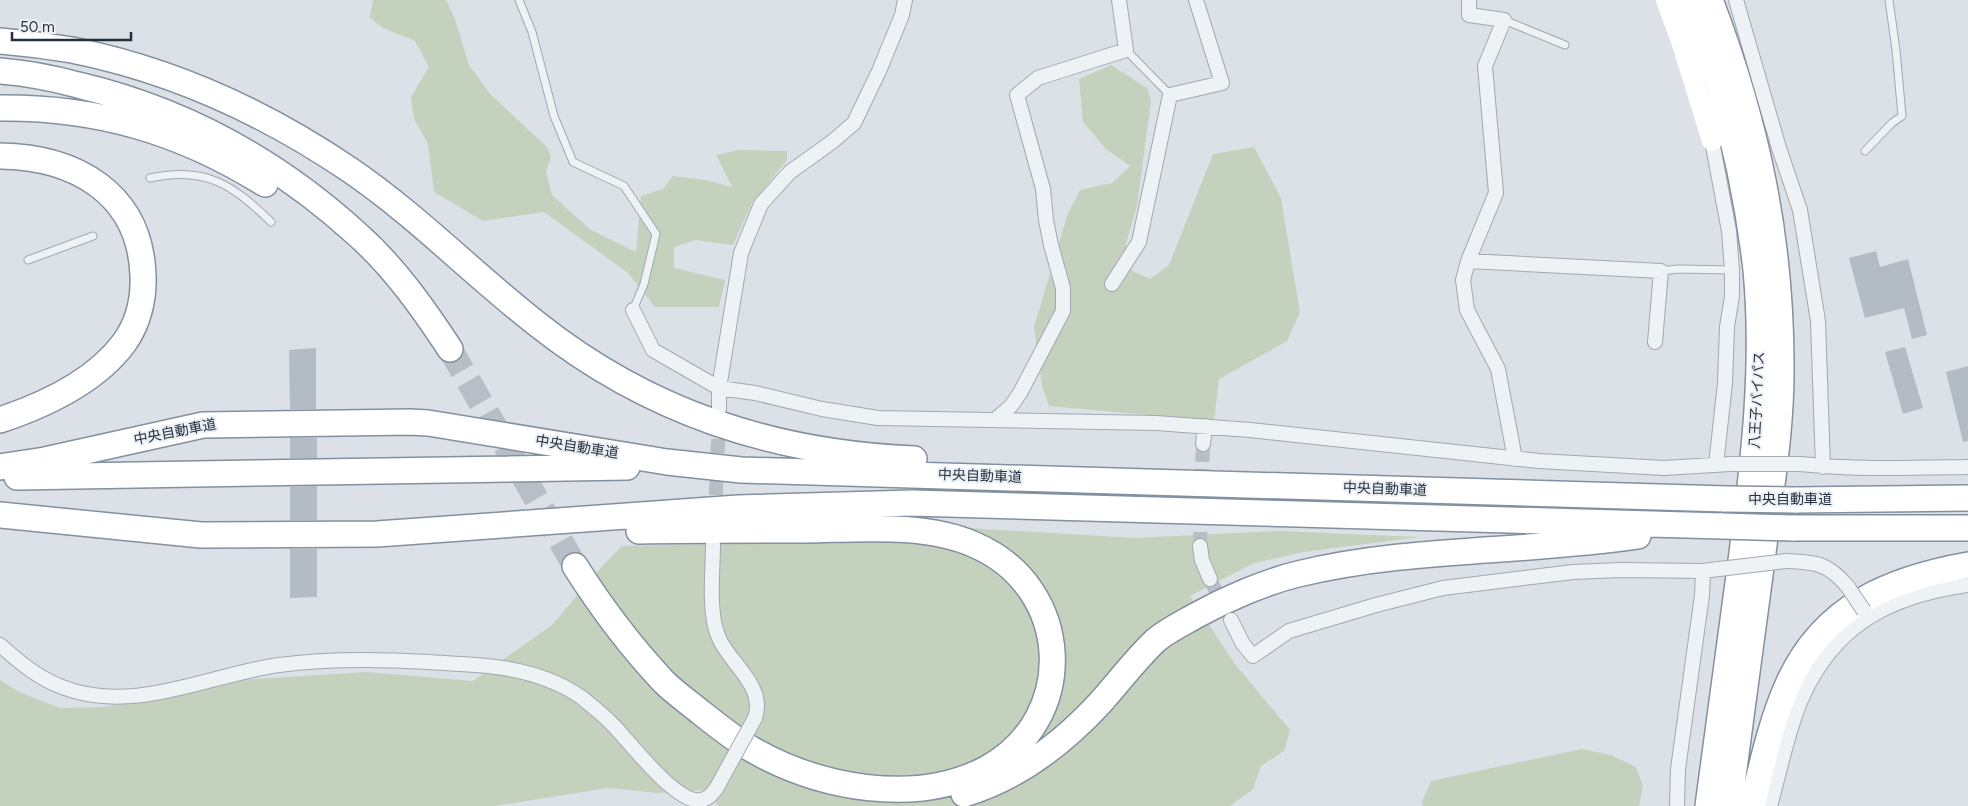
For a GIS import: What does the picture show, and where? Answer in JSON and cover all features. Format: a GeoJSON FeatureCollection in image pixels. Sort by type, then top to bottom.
{"type":"FeatureCollection","features":[{"type":"Feature","properties":{"kind":"highway","name":"八王子バイパス"},"geometry":{"type":"LineString","coordinates":[[1687,0],[1717,83],[1722,138],[1749,218],[1756,271],[1760,332],[1760,374],[1754,463],[1708,806]]}},
{"type":"Feature","properties":{"kind":"highway","name":"八王子バイパス"},"geometry":{"type":"LineString","coordinates":[[1725,2],[1732,60],[1769,150],[1771,217],[1777,266],[1781,375],[1776,451],[1729,806]]}},
{"type":"Feature","properties":{"kind":"highway"},"geometry":{"type":"LineString","coordinates":[[0,41],[60,48],[119,62],[195,87],[257,115],[319,150],[382,194],[517,308],[587,361],[645,394],[710,422],[774,440],[844,452],[896,458],[952,460],[1303,486]]}},
{"type":"Feature","properties":{"kind":"highway"},"geometry":{"type":"LineString","coordinates":[[0,71],[35,75],[103,90],[182,118],[232,143],[314,198],[358,235],[428,316],[442,350],[346,245],[304,210],[242,170],[181,140],[132,124],[96,115],[64,111],[0,108]]}},
{"type":"Feature","properties":{"kind":"highway"},"geometry":{"type":"LineString","coordinates":[[0,156],[28,158],[65,166],[102,187],[129,220],[140,251],[143,282],[139,313],[124,342],[106,365],[71,388],[41,404],[0,420]]}},
{"type":"Feature","properties":{"kind":"highway","name":"中央自動車道"},"geometry":{"type":"LineString","coordinates":[[0,467],[45,460],[203,425],[400,422],[428,423],[698,466],[741,470],[1726,499],[1968,498]]}},
{"type":"Feature","properties":{"kind":"highway"},"geometry":{"type":"LineString","coordinates":[[0,478],[698,466]]}},
{"type":"Feature","properties":{"kind":"highway","name":"中央自動車道"},"geometry":{"type":"LineString","coordinates":[[0,515],[201,535],[377,534],[738,508],[913,503],[1792,528],[1968,528]]}},
{"type":"Feature","properties":{"kind":"highway"},"geometry":{"type":"LineString","coordinates":[[377,534],[884,528],[927,532],[974,544],[997,556],[1016,572],[1032,591],[1042,608],[1053,649],[1053,671],[1049,691],[1042,712],[1027,733],[1007,754],[986,768],[961,779],[905,789],[877,789],[825,779],[787,766],[753,750],[714,723],[666,684],[627,641],[566,564],[583,606],[613,646],[666,703],[715,743],[768,772],[822,792],[846,798],[897,803],[951,798],[1003,780],[1029,764],[1059,741],[1098,705],[1156,641],[1197,615],[1258,587],[1296,574],[1351,562],[1450,552],[1604,541],[1711,526]]}},
{"type":"Feature","properties":{"kind":"highway"},"geometry":{"type":"LineString","coordinates":[[1752,806],[1775,718],[1788,682],[1802,656],[1819,634],[1845,610],[1871,594],[1921,574],[1968,565]]}},
{"type":"Feature","properties":{"kind":"street"},"geometry":{"type":"LineString","coordinates":[[719,410],[719,388],[741,253],[761,204],[790,172],[832,142],[854,123],[902,15],[905,0]]}},
{"type":"Feature","properties":{"kind":"street"},"geometry":{"type":"LineString","coordinates":[[996,419],[1011,406],[1020,393],[1062,311],[1063,288],[1051,245],[1043,188],[1017,95],[1038,78],[1126,50],[1119,0]]}},
{"type":"Feature","properties":{"kind":"street"},"geometry":{"type":"LineString","coordinates":[[1112,284],[1139,242],[1170,95],[1222,83],[1196,0]]}},
{"type":"Feature","properties":{"kind":"street"},"geometry":{"type":"LineString","coordinates":[[1469,0],[1468,15],[1504,20],[1485,66],[1496,193],[1468,261],[1463,280],[1468,310],[1498,369],[1516,459]]}},
{"type":"Feature","properties":{"kind":"street"},"geometry":{"type":"LineString","coordinates":[[1666,0],[1681,41],[1722,138],[1732,270],[1732,296],[1727,327],[1725,384],[1716,465]]}},
{"type":"Feature","properties":{"kind":"street"},"geometry":{"type":"LineString","coordinates":[[1769,150],[1800,210],[1818,321],[1823,467]]}},
{"type":"Feature","properties":{"kind":"street"},"geometry":{"type":"LineString","coordinates":[[1468,261],[1661,271],[1654,342]]}},
{"type":"Feature","properties":{"kind":"street"},"geometry":{"type":"LineString","coordinates":[[633,310],[653,350],[719,388],[755,393],[822,409],[878,418],[918,420],[996,419],[1206,426],[1516,459],[1664,468],[1730,464],[1800,464],[1823,467],[1968,467]]}},
{"type":"Feature","properties":{"kind":"street"},"geometry":{"type":"LineString","coordinates":[[1203,444],[1206,426]]}},
{"type":"Feature","properties":{"kind":"street"},"geometry":{"type":"LineString","coordinates":[[0,646],[33,672],[61,687],[78,692],[117,697],[161,692],[256,669],[306,662],[383,659],[508,669],[546,679],[581,698],[612,724],[674,788],[687,797],[704,800],[712,795],[717,787],[755,718],[758,704],[749,681],[727,652],[717,634],[713,610],[714,544]]}},
{"type":"Feature","properties":{"kind":"street"},"geometry":{"type":"LineString","coordinates":[[1200,546],[1202,560],[1210,579]]}},
{"type":"Feature","properties":{"kind":"street"},"geometry":{"type":"LineString","coordinates":[[1230,620],[1243,644],[1253,656],[1289,631],[1376,605],[1443,588],[1573,572],[1621,570],[1703,571],[1786,561],[1809,562],[1830,569],[1848,587],[1866,614]]}},
{"type":"Feature","properties":{"kind":"street"},"geometry":{"type":"LineString","coordinates":[[1676,806],[1678,769],[1702,595],[1703,571]]}},
{"type":"Feature","properties":{"kind":"street"},"geometry":{"type":"LineString","coordinates":[[1770,806],[1788,736],[1801,700],[1822,660],[1866,614],[1923,593],[1968,585]]}},
{"type":"Feature","properties":{"kind":"lane"},"geometry":{"type":"LineString","coordinates":[[519,0],[532,32],[554,116],[573,162],[624,186],[656,234],[644,284],[633,310]]}},
{"type":"Feature","properties":{"kind":"lane"},"geometry":{"type":"LineString","coordinates":[[1866,151],[1892,123],[1902,116],[1890,0]]}},
{"type":"Feature","properties":{"kind":"lane"},"geometry":{"type":"LineString","coordinates":[[1504,20],[1565,45]]}},
{"type":"Feature","properties":{"kind":"lane"},"geometry":{"type":"LineString","coordinates":[[1126,50],[1170,95]]}},
{"type":"Feature","properties":{"kind":"lane"},"geometry":{"type":"LineString","coordinates":[[150,178],[171,173],[194,174],[219,183],[247,199],[271,222]]}},
{"type":"Feature","properties":{"kind":"lane"},"geometry":{"type":"LineString","coordinates":[[28,260],[93,236]]}},
{"type":"Feature","properties":{"kind":"lane"},"geometry":{"type":"LineString","coordinates":[[1661,271],[1678,269],[1732,270]]}},
{"type":"Feature","properties":{"kind":"green space"},"geometry":{"type":"Polygon","coordinates":[[[373,0],[446,0],[455,19],[469,65],[490,94],[547,147],[551,157],[546,172],[552,195],[591,230],[636,252],[641,196],[663,189],[673,176],[705,180],[732,187],[716,155],[738,150],[787,151],[787,160],[752,203],[733,245],[695,240],[674,247],[674,268],[725,280],[719,307],[655,307],[628,273],[544,212],[483,221],[434,192],[428,144],[414,119],[411,97],[429,67],[415,41],[383,28],[370,18],[373,0]]]}},
{"type":"Feature","properties":{"kind":"green space"},"geometry":{"type":"Polygon","coordinates":[[[1111,65],[1147,88],[1151,101],[1137,206],[1126,243],[1131,270],[1150,279],[1169,265],[1213,154],[1254,147],[1281,198],[1300,312],[1287,341],[1219,379],[1214,421],[1049,406],[1042,386],[1034,327],[1068,213],[1080,190],[1112,183],[1130,166],[1106,149],[1083,122],[1079,79],[1111,65]]]}},
{"type":"Feature","properties":{"kind":"green space"},"geometry":{"type":"Polygon","coordinates":[[[952,527],[1134,538],[1279,531],[1420,537],[1304,552],[1254,563],[1190,596],[1235,664],[1290,730],[1284,751],[1261,766],[1253,789],[1230,806],[719,806],[703,790],[657,793],[608,788],[495,806],[0,806],[0,680],[21,693],[60,708],[104,707],[236,680],[366,672],[473,681],[552,625],[604,564],[622,546],[713,544],[952,527]]]}},
{"type":"Feature","properties":{"kind":"green space"},"geometry":{"type":"Polygon","coordinates":[[[1582,749],[1611,755],[1636,767],[1643,786],[1639,806],[1423,806],[1422,802],[1431,781],[1582,749]]]}},
{"type":"Feature","properties":{"kind":"building"},"geometry":{"type":"Polygon","coordinates":[[[1876,251],[1880,267],[1908,259],[1927,335],[1912,339],[1904,308],[1865,318],[1849,258],[1876,251]]]}},
{"type":"Feature","properties":{"kind":"building"},"geometry":{"type":"Polygon","coordinates":[[[1905,347],[1923,408],[1903,414],[1885,352],[1905,347]]]}},
{"type":"Feature","properties":{"kind":"building"},"geometry":{"type":"Polygon","coordinates":[[[316,348],[316,409],[290,409],[289,350],[316,348]]]}},
{"type":"Feature","properties":{"kind":"building"},"geometry":{"type":"Polygon","coordinates":[[[1968,366],[1968,441],[1963,442],[1946,372],[1968,366]]]}},
{"type":"Feature","properties":{"kind":"building"},"geometry":{"type":"Polygon","coordinates":[[[290,438],[317,438],[317,458],[290,458],[290,438]]]}},
{"type":"Feature","properties":{"kind":"building"},"geometry":{"type":"Polygon","coordinates":[[[317,486],[317,520],[290,520],[290,487],[317,486]]]}},
{"type":"Feature","properties":{"kind":"building"},"geometry":{"type":"Polygon","coordinates":[[[290,549],[317,549],[317,597],[290,598],[290,549]]]}},
{"type":"Feature","properties":{"kind":"tunnel"},"geometry":{"type":"LineString","coordinates":[[450,349],[575,566]]}},
{"type":"Feature","properties":{"kind":"tunnel"},"geometry":{"type":"LineString","coordinates":[[715,516],[719,418]]}},
{"type":"Feature","properties":{"kind":"tunnel"},"geometry":{"type":"LineString","coordinates":[[1200,546],[1203,444]]}},
{"type":"Feature","properties":{"kind":"tunnel"},"geometry":{"type":"LineString","coordinates":[[1210,579],[1224,607]]}}]}
